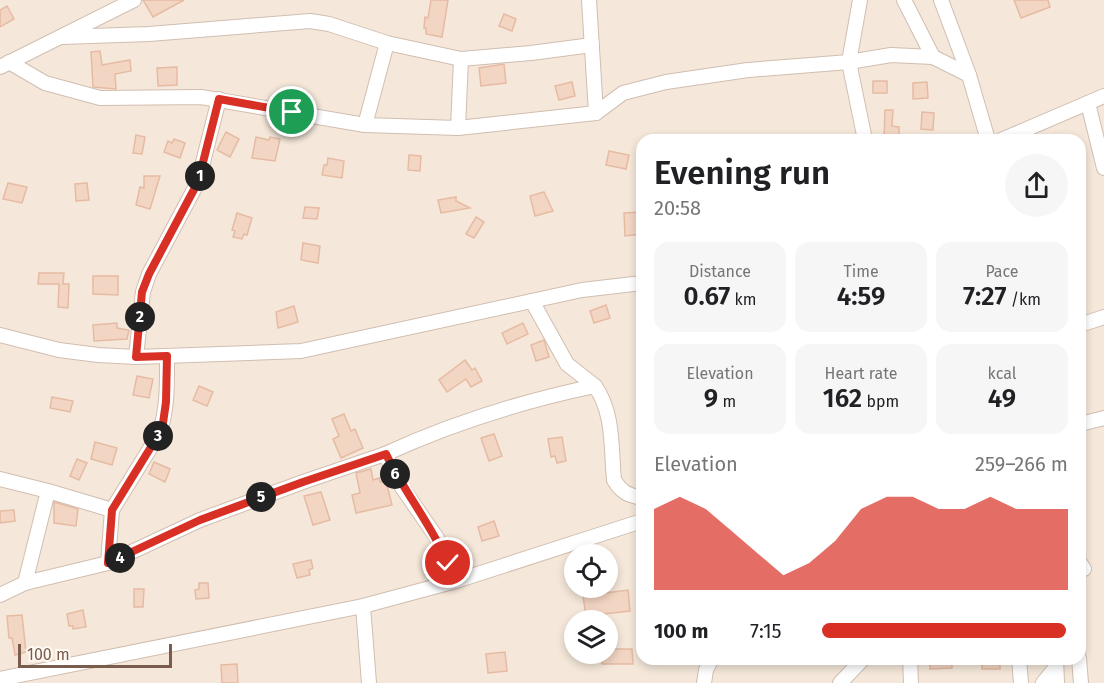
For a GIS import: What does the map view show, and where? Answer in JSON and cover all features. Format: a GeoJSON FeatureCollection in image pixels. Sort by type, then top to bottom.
{"type":"FeatureCollection","features":[{"type":"Feature","properties":{"kind":"street"},"geometry":{"type":"LineString","coordinates":[[4,65],[134,0]]}},
{"type":"Feature","properties":{"kind":"street"},"geometry":{"type":"LineString","coordinates":[[589,0],[596,113]]}},
{"type":"Feature","properties":{"kind":"street"},"geometry":{"type":"LineString","coordinates":[[860,0],[849,62],[864,134]]}},
{"type":"Feature","properties":{"kind":"street"},"geometry":{"type":"LineString","coordinates":[[904,0],[933,57]]}},
{"type":"Feature","properties":{"kind":"street"},"geometry":{"type":"LineString","coordinates":[[941,0],[969,75],[986,134]]}},
{"type":"Feature","properties":{"kind":"street"},"geometry":{"type":"LineString","coordinates":[[62,37],[158,33],[310,21],[329,24],[387,43],[461,59],[592,45]]}},
{"type":"Feature","properties":{"kind":"street"},"geometry":{"type":"LineString","coordinates":[[365,125],[387,43]]}},
{"type":"Feature","properties":{"kind":"street"},"geometry":{"type":"LineString","coordinates":[[4,65],[45,83],[100,98],[201,97],[365,125],[458,128],[596,113],[623,93],[666,82],[748,70],[849,62],[885,55],[933,57],[969,75]]}},
{"type":"Feature","properties":{"kind":"street"},"geometry":{"type":"LineString","coordinates":[[458,128],[461,59]]}},
{"type":"Feature","properties":{"kind":"street"},"geometry":{"type":"LineString","coordinates":[[1015,134],[1104,96]]}},
{"type":"Feature","properties":{"kind":"street"},"geometry":{"type":"LineString","coordinates":[[136,357],[142,292],[149,274],[198,182],[219,99]]}},
{"type":"Feature","properties":{"kind":"street"},"geometry":{"type":"LineString","coordinates":[[1088,103],[1104,168]]}},
{"type":"Feature","properties":{"kind":"street"},"geometry":{"type":"LineString","coordinates":[[0,335],[59,350],[136,357],[308,350],[582,290],[636,284]]}},
{"type":"Feature","properties":{"kind":"street"},"geometry":{"type":"LineString","coordinates":[[532,301],[567,364],[595,386],[605,400],[614,480],[627,495],[636,497]]}},
{"type":"Feature","properties":{"kind":"street"},"geometry":{"type":"LineString","coordinates":[[1086,323],[1104,317]]}},
{"type":"Feature","properties":{"kind":"street"},"geometry":{"type":"LineString","coordinates":[[108,563],[112,510],[159,434],[163,423],[167,356]]}},
{"type":"Feature","properties":{"kind":"street"},"geometry":{"type":"LineString","coordinates":[[0,595],[25,583],[108,563],[200,520],[293,485],[386,454],[420,438],[481,415],[544,396],[595,386]]}},
{"type":"Feature","properties":{"kind":"street"},"geometry":{"type":"LineString","coordinates":[[1086,422],[1104,418]]}},
{"type":"Feature","properties":{"kind":"street"},"geometry":{"type":"LineString","coordinates":[[386,454],[399,483],[437,538],[456,581]]}},
{"type":"Feature","properties":{"kind":"street"},"geometry":{"type":"LineString","coordinates":[[0,479],[112,510]]}},
{"type":"Feature","properties":{"kind":"street"},"geometry":{"type":"LineString","coordinates":[[25,583],[48,491]]}},
{"type":"Feature","properties":{"kind":"street"},"geometry":{"type":"LineString","coordinates":[[0,679],[363,606],[456,581],[636,523]]}},
{"type":"Feature","properties":{"kind":"street"},"geometry":{"type":"LineString","coordinates":[[363,606],[369,683]]}},
{"type":"Feature","properties":{"kind":"street"},"geometry":{"type":"LineString","coordinates":[[704,683],[708,665]]}},
{"type":"Feature","properties":{"kind":"street"},"geometry":{"type":"LineString","coordinates":[[840,683],[857,665]]}},
{"type":"Feature","properties":{"kind":"street"},"geometry":{"type":"LineString","coordinates":[[910,665],[911,683]]}},
{"type":"Feature","properties":{"kind":"street"},"geometry":{"type":"LineString","coordinates":[[1020,665],[1021,683]]}},
{"type":"Feature","properties":{"kind":"street"},"geometry":{"type":"LineString","coordinates":[[1043,683],[1055,665]]}},
{"type":"Feature","properties":{"kind":"street"},"geometry":{"type":"LineString","coordinates":[[1056,665],[1057,683]]}},
{"type":"Feature","properties":{"kind":"street"},"geometry":{"type":"LineString","coordinates":[[1080,665],[1081,683]]}},
{"type":"Feature","properties":{"kind":"shaded area"},"geometry":{"type":"Polygon","coordinates":[[[0,0],[1104,0],[1104,683],[0,683],[0,0]]]}},
{"type":"Feature","properties":{"kind":"building"},"geometry":{"type":"Polygon","coordinates":[[[143,0],[184,0],[153,17],[143,0]]]}},
{"type":"Feature","properties":{"kind":"building"},"geometry":{"type":"Polygon","coordinates":[[[431,0],[448,0],[442,37],[426,34],[426,28],[424,28],[431,0]]]}},
{"type":"Feature","properties":{"kind":"building"},"geometry":{"type":"Polygon","coordinates":[[[1014,0],[1048,0],[1050,7],[1021,18],[1014,0]]]}},
{"type":"Feature","properties":{"kind":"building"},"geometry":{"type":"Polygon","coordinates":[[[7,6],[14,19],[0,27],[0,10],[7,6]]]}},
{"type":"Feature","properties":{"kind":"building"},"geometry":{"type":"Polygon","coordinates":[[[504,14],[516,19],[512,31],[499,26],[504,14]]]}},
{"type":"Feature","properties":{"kind":"building"},"geometry":{"type":"Polygon","coordinates":[[[100,51],[102,65],[130,60],[131,71],[115,74],[116,89],[93,87],[91,52],[100,51]]]}},
{"type":"Feature","properties":{"kind":"building"},"geometry":{"type":"Polygon","coordinates":[[[504,64],[506,83],[481,86],[479,68],[504,64]]]}},
{"type":"Feature","properties":{"kind":"building"},"geometry":{"type":"Polygon","coordinates":[[[177,67],[177,85],[158,86],[157,68],[177,67]]]}},
{"type":"Feature","properties":{"kind":"building"},"geometry":{"type":"Polygon","coordinates":[[[873,81],[887,81],[887,93],[873,93],[873,81]]]}},
{"type":"Feature","properties":{"kind":"building"},"geometry":{"type":"Polygon","coordinates":[[[572,82],[575,96],[559,100],[555,86],[572,82]]]}},
{"type":"Feature","properties":{"kind":"building"},"geometry":{"type":"Polygon","coordinates":[[[927,82],[928,98],[913,99],[913,83],[927,82]]]}},
{"type":"Feature","properties":{"kind":"building"},"geometry":{"type":"Polygon","coordinates":[[[885,110],[893,110],[892,126],[899,127],[899,134],[884,134],[885,110]]]}},
{"type":"Feature","properties":{"kind":"building"},"geometry":{"type":"Polygon","coordinates":[[[922,112],[934,113],[933,130],[921,129],[922,112]]]}},
{"type":"Feature","properties":{"kind":"building"},"geometry":{"type":"Polygon","coordinates":[[[226,132],[239,139],[230,157],[217,150],[226,132]]]}},
{"type":"Feature","properties":{"kind":"building"},"geometry":{"type":"Polygon","coordinates":[[[136,135],[145,137],[142,154],[133,153],[136,135]]]}},
{"type":"Feature","properties":{"kind":"building"},"geometry":{"type":"Polygon","coordinates":[[[256,137],[269,140],[270,137],[280,139],[275,161],[252,158],[256,137]]]}},
{"type":"Feature","properties":{"kind":"building"},"geometry":{"type":"Polygon","coordinates":[[[174,139],[185,143],[180,158],[164,152],[168,141],[172,143],[174,139]]]}},
{"type":"Feature","properties":{"kind":"building"},"geometry":{"type":"Polygon","coordinates":[[[609,151],[629,155],[626,169],[606,165],[609,151]]]}},
{"type":"Feature","properties":{"kind":"building"},"geometry":{"type":"Polygon","coordinates":[[[409,155],[421,156],[420,171],[408,170],[409,155]]]}},
{"type":"Feature","properties":{"kind":"building"},"geometry":{"type":"Polygon","coordinates":[[[328,158],[344,161],[342,178],[322,175],[328,158]]]}},
{"type":"Feature","properties":{"kind":"building"},"geometry":{"type":"Polygon","coordinates":[[[144,176],[160,176],[150,209],[136,205],[140,187],[144,188],[144,176]]]}},
{"type":"Feature","properties":{"kind":"building"},"geometry":{"type":"Polygon","coordinates":[[[8,183],[27,187],[22,203],[3,199],[8,183]]]}},
{"type":"Feature","properties":{"kind":"building"},"geometry":{"type":"Polygon","coordinates":[[[87,183],[89,200],[76,201],[75,184],[87,183]]]}},
{"type":"Feature","properties":{"kind":"building"},"geometry":{"type":"Polygon","coordinates":[[[544,192],[553,211],[535,216],[530,196],[544,192]]]}},
{"type":"Feature","properties":{"kind":"building"},"geometry":{"type":"Polygon","coordinates":[[[456,197],[456,201],[470,208],[441,213],[438,200],[456,197]]]}},
{"type":"Feature","properties":{"kind":"building"},"geometry":{"type":"Polygon","coordinates":[[[305,207],[319,208],[317,219],[303,218],[305,207]]]}},
{"type":"Feature","properties":{"kind":"building"},"geometry":{"type":"Polygon","coordinates":[[[636,212],[636,235],[625,236],[624,213],[636,212]]]}},
{"type":"Feature","properties":{"kind":"building"},"geometry":{"type":"Polygon","coordinates":[[[237,213],[252,218],[247,235],[244,234],[242,239],[233,237],[235,231],[232,230],[237,213]]]}},
{"type":"Feature","properties":{"kind":"building"},"geometry":{"type":"Polygon","coordinates":[[[476,217],[484,222],[474,238],[466,234],[476,217]]]}},
{"type":"Feature","properties":{"kind":"building"},"geometry":{"type":"Polygon","coordinates":[[[303,243],[320,246],[318,263],[301,260],[303,243]]]}},
{"type":"Feature","properties":{"kind":"building"},"geometry":{"type":"Polygon","coordinates":[[[39,273],[64,273],[63,284],[69,284],[68,308],[58,307],[59,284],[38,284],[39,273]]]}},
{"type":"Feature","properties":{"kind":"building"},"geometry":{"type":"Polygon","coordinates":[[[93,276],[118,276],[118,295],[93,294],[93,276]]]}},
{"type":"Feature","properties":{"kind":"building"},"geometry":{"type":"Polygon","coordinates":[[[606,305],[610,318],[594,323],[590,311],[606,305]]]}},
{"type":"Feature","properties":{"kind":"building"},"geometry":{"type":"Polygon","coordinates":[[[294,306],[298,322],[278,328],[276,312],[294,306]]]}},
{"type":"Feature","properties":{"kind":"building"},"geometry":{"type":"Polygon","coordinates":[[[117,323],[117,328],[129,330],[127,339],[94,341],[93,325],[117,323]]]}},
{"type":"Feature","properties":{"kind":"building"},"geometry":{"type":"Polygon","coordinates":[[[523,323],[528,334],[507,344],[502,333],[523,323]]]}},
{"type":"Feature","properties":{"kind":"building"},"geometry":{"type":"Polygon","coordinates":[[[544,340],[549,357],[536,361],[531,345],[544,340]]]}},
{"type":"Feature","properties":{"kind":"building"},"geometry":{"type":"Polygon","coordinates":[[[465,360],[472,370],[475,368],[482,381],[471,387],[466,379],[447,392],[439,380],[465,360]]]}},
{"type":"Feature","properties":{"kind":"building"},"geometry":{"type":"Polygon","coordinates":[[[137,376],[153,379],[149,398],[133,395],[137,376]]]}},
{"type":"Feature","properties":{"kind":"building"},"geometry":{"type":"Polygon","coordinates":[[[199,386],[213,392],[207,406],[193,400],[199,386]]]}},
{"type":"Feature","properties":{"kind":"building"},"geometry":{"type":"Polygon","coordinates":[[[52,397],[73,401],[70,412],[50,408],[52,397]]]}},
{"type":"Feature","properties":{"kind":"building"},"geometry":{"type":"Polygon","coordinates":[[[344,414],[351,431],[355,429],[363,448],[341,458],[333,439],[339,436],[332,419],[344,414]]]}},
{"type":"Feature","properties":{"kind":"building"},"geometry":{"type":"Polygon","coordinates":[[[494,434],[502,456],[489,461],[481,438],[494,434]]]}},
{"type":"Feature","properties":{"kind":"building"},"geometry":{"type":"Polygon","coordinates":[[[562,437],[566,461],[557,463],[555,456],[551,457],[548,439],[562,437]]]}},
{"type":"Feature","properties":{"kind":"building"},"geometry":{"type":"Polygon","coordinates":[[[95,442],[117,448],[112,465],[91,459],[95,442]]]}},
{"type":"Feature","properties":{"kind":"building"},"geometry":{"type":"Polygon","coordinates":[[[77,459],[87,463],[79,480],[70,476],[77,459]]]}},
{"type":"Feature","properties":{"kind":"building"},"geometry":{"type":"Polygon","coordinates":[[[154,462],[170,469],[165,482],[149,474],[154,462]]]}},
{"type":"Feature","properties":{"kind":"building"},"geometry":{"type":"Polygon","coordinates":[[[371,469],[373,480],[379,478],[380,482],[386,481],[392,505],[356,513],[352,495],[360,493],[356,473],[371,469]]]}},
{"type":"Feature","properties":{"kind":"building"},"geometry":{"type":"Polygon","coordinates":[[[321,492],[330,520],[313,525],[304,496],[321,492]]]}},
{"type":"Feature","properties":{"kind":"building"},"geometry":{"type":"Polygon","coordinates":[[[54,502],[78,509],[76,526],[54,523],[54,502]]]}},
{"type":"Feature","properties":{"kind":"building"},"geometry":{"type":"Polygon","coordinates":[[[14,510],[15,521],[0,523],[0,511],[14,510]]]}},
{"type":"Feature","properties":{"kind":"building"},"geometry":{"type":"Polygon","coordinates":[[[494,521],[499,536],[482,541],[478,527],[494,521]]]}},
{"type":"Feature","properties":{"kind":"building"},"geometry":{"type":"Polygon","coordinates":[[[311,560],[313,568],[309,570],[310,575],[297,578],[293,564],[311,560]]]}},
{"type":"Feature","properties":{"kind":"building"},"geometry":{"type":"Polygon","coordinates":[[[199,583],[208,583],[209,598],[196,599],[195,590],[199,589],[199,583]]]}},
{"type":"Feature","properties":{"kind":"building"},"geometry":{"type":"Polygon","coordinates":[[[134,589],[144,589],[143,607],[134,607],[134,589]]]}},
{"type":"Feature","properties":{"kind":"building"},"geometry":{"type":"Polygon","coordinates":[[[628,590],[630,611],[585,610],[583,598],[618,598],[618,591],[628,590]]]}},
{"type":"Feature","properties":{"kind":"building"},"geometry":{"type":"Polygon","coordinates":[[[83,610],[86,627],[73,629],[73,626],[69,626],[67,614],[83,610]]]}},
{"type":"Feature","properties":{"kind":"building"},"geometry":{"type":"Polygon","coordinates":[[[22,615],[26,652],[15,655],[12,638],[9,638],[7,616],[22,615]]]}},
{"type":"Feature","properties":{"kind":"building"},"geometry":{"type":"Polygon","coordinates":[[[618,649],[632,649],[633,664],[618,664],[618,649]]]}},
{"type":"Feature","properties":{"kind":"building"},"geometry":{"type":"Polygon","coordinates":[[[505,652],[507,671],[488,673],[486,654],[505,652]]]}},
{"type":"Feature","properties":{"kind":"building"},"geometry":{"type":"Polygon","coordinates":[[[237,664],[238,683],[222,683],[221,665],[237,664]]]}},
{"type":"Feature","properties":{"kind":"building"},"geometry":{"type":"Polygon","coordinates":[[[930,665],[952,665],[952,668],[930,669],[930,665]]]}},
{"type":"Feature","properties":{"kind":"building"},"geometry":{"type":"Polygon","coordinates":[[[982,665],[1000,665],[1000,669],[982,669],[982,665]]]}},
{"type":"Feature","properties":{"kind":"route"},"geometry":{"type":"LineString","coordinates":[[292,112],[219,99],[198,182],[149,274],[142,292],[136,357],[167,356],[166,402],[159,434],[112,510],[108,563],[200,520],[265,495],[386,454],[399,483],[437,538],[448,563]]}}]}
